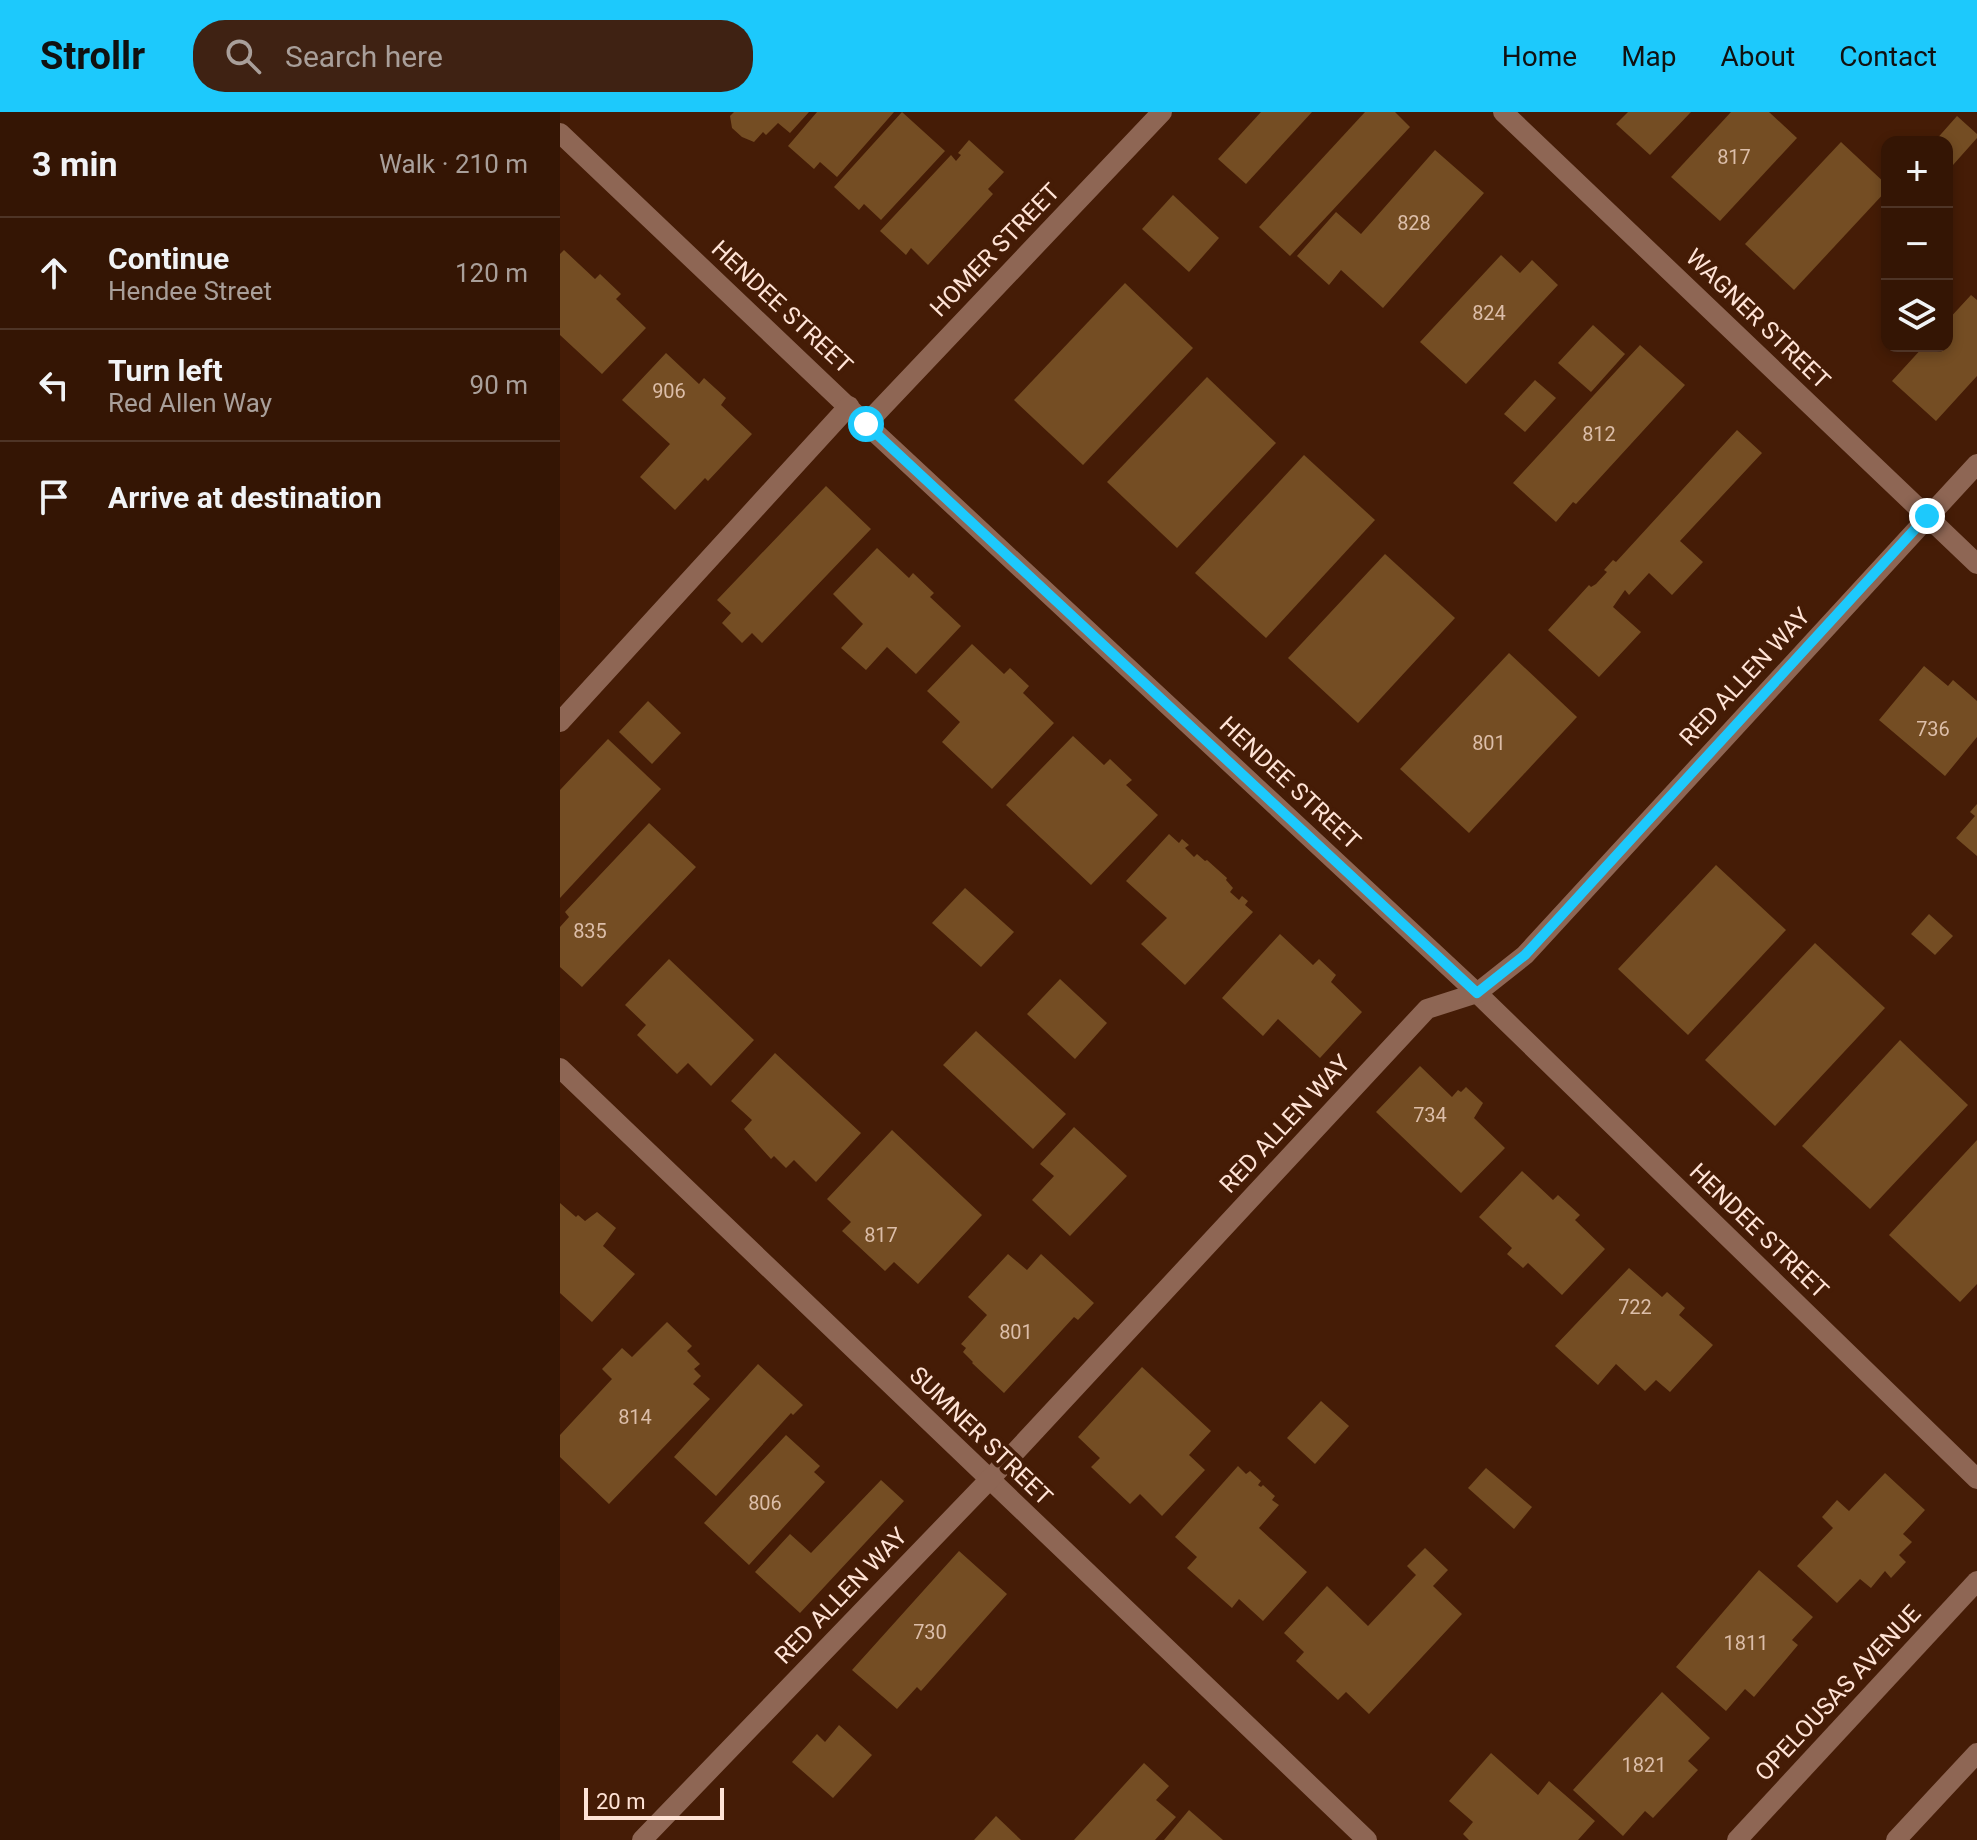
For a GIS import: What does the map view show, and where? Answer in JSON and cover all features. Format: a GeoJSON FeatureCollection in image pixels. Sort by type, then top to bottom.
{"type":"FeatureCollection","features":[{"type":"Feature","properties":{"kind":"street","name":"HOMER STREET"},"geometry":{"type":"LineString","coordinates":[[866,424],[1162,112]]}},
{"type":"Feature","properties":{"kind":"street","name":"WAGNER STREET"},"geometry":{"type":"LineString","coordinates":[[1503,112],[1977,564]]}},
{"type":"Feature","properties":{"kind":"street","name":"HENDEE STREET"},"geometry":{"type":"LineString","coordinates":[[560,133],[866,424],[1477,993],[1977,1479]]}},
{"type":"Feature","properties":{"kind":"street"},"geometry":{"type":"LineString","coordinates":[[560,722],[849,406]]}},
{"type":"Feature","properties":{"kind":"street","name":"RED ALLEN WAY"},"geometry":{"type":"LineString","coordinates":[[642,1840],[989,1480],[1427,1009],[1477,993],[1525,955],[1977,464]]}},
{"type":"Feature","properties":{"kind":"street","name":"SUMNER STREET"},"geometry":{"type":"LineString","coordinates":[[560,1068],[1367,1840]]}},
{"type":"Feature","properties":{"kind":"street","name":"OPELOUSAS AVENUE"},"geometry":{"type":"LineString","coordinates":[[1737,1840],[1977,1581]]}},
{"type":"Feature","properties":{"kind":"street"},"geometry":{"type":"LineString","coordinates":[[1896,1840],[1977,1753]]}},
{"type":"Feature","properties":{"kind":"building"},"geometry":{"type":"Polygon","coordinates":[[[734,112],[809,112],[790,133],[778,123],[754,142],[732,128],[730,116],[734,112]]]}},
{"type":"Feature","properties":{"kind":"building"},"geometry":{"type":"Polygon","coordinates":[[[817,112],[894,112],[837,177],[820,162],[814,169],[788,146],[817,112]]]}},
{"type":"Feature","properties":{"kind":"building"},"geometry":{"type":"Polygon","coordinates":[[[902,112],[945,151],[881,220],[864,204],[859,210],[834,187],[902,112]]]}},
{"type":"Feature","properties":{"kind":"building"},"geometry":{"type":"Polygon","coordinates":[[[1261,112],[1312,112],[1246,184],[1218,159],[1261,112]]]}},
{"type":"Feature","properties":{"kind":"building"},"geometry":{"type":"Polygon","coordinates":[[[1365,112],[1395,112],[1410,127],[1290,256],[1259,227],[1365,112]]]}},
{"type":"Feature","properties":{"kind":"building"},"geometry":{"type":"Polygon","coordinates":[[[1628,112],[1691,112],[1650,155],[1616,124],[1628,112]]]}},
{"type":"Feature","properties":{"kind":"building"},"geometry":{"type":"Polygon","coordinates":[[[1731,112],[1769,112],[1797,138],[1720,221],[1671,177],[1731,112]]]}},
{"type":"Feature","properties":{"kind":"building"},"geometry":{"type":"Polygon","coordinates":[[[1957,116],[1977,134],[1977,138],[1953,165],[1953,136],[1939,136],[1957,116]]]}},
{"type":"Feature","properties":{"kind":"building"},"geometry":{"type":"Polygon","coordinates":[[[969,140],[1004,172],[988,189],[993,194],[928,265],[911,248],[906,255],[880,231],[951,155],[956,161],[961,155],[958,153],[969,140]]]}},
{"type":"Feature","properties":{"kind":"building"},"geometry":{"type":"Polygon","coordinates":[[[1841,142],[1881,179],[1881,196],[1794,290],[1745,244],[1841,142]]]}},
{"type":"Feature","properties":{"kind":"building"},"geometry":{"type":"Polygon","coordinates":[[[1435,150],[1484,193],[1383,308],[1341,270],[1329,285],[1297,256],[1336,212],[1361,234],[1435,150]]]}},
{"type":"Feature","properties":{"kind":"building"},"geometry":{"type":"Polygon","coordinates":[[[1173,195],[1219,238],[1189,272],[1142,229],[1173,195]]]}},
{"type":"Feature","properties":{"kind":"building"},"geometry":{"type":"Polygon","coordinates":[[[564,250],[595,279],[600,274],[621,294],[616,299],[646,328],[602,374],[560,335],[560,254],[564,250]]]}},
{"type":"Feature","properties":{"kind":"building"},"geometry":{"type":"Polygon","coordinates":[[[1501,255],[1520,273],[1532,260],[1558,285],[1466,384],[1420,342],[1501,255]]]}},
{"type":"Feature","properties":{"kind":"building"},"geometry":{"type":"Polygon","coordinates":[[[1125,283],[1193,348],[1083,465],[1014,400],[1125,283]]]}},
{"type":"Feature","properties":{"kind":"building"},"geometry":{"type":"Polygon","coordinates":[[[1971,295],[1977,300],[1977,376],[1936,421],[1892,381],[1919,352],[1953,352],[1953,314],[1971,295]]]}},
{"type":"Feature","properties":{"kind":"building"},"geometry":{"type":"Polygon","coordinates":[[[1593,325],[1625,354],[1591,392],[1558,363],[1593,325]]]}},
{"type":"Feature","properties":{"kind":"building"},"geometry":{"type":"Polygon","coordinates":[[[1640,345],[1685,385],[1556,522],[1513,483],[1640,345]]]}},
{"type":"Feature","properties":{"kind":"building"},"geometry":{"type":"Polygon","coordinates":[[[666,353],[699,384],[704,378],[726,398],[721,405],[752,434],[708,481],[705,478],[675,510],[640,477],[670,444],[622,400],[666,353]]]}},
{"type":"Feature","properties":{"kind":"building"},"geometry":{"type":"Polygon","coordinates":[[[1207,377],[1276,443],[1177,548],[1107,482],[1207,377]]]}},
{"type":"Feature","properties":{"kind":"building"},"geometry":{"type":"Polygon","coordinates":[[[1535,380],[1556,398],[1525,432],[1504,414],[1535,380]]]}},
{"type":"Feature","properties":{"kind":"building"},"geometry":{"type":"Polygon","coordinates":[[[1737,430],[1762,453],[1680,541],[1703,562],[1672,595],[1649,573],[1629,595],[1625,590],[1613,607],[1641,632],[1599,677],[1548,630],[1589,585],[1596,584],[1613,560],[1616,562],[1737,430]]]}},
{"type":"Feature","properties":{"kind":"building"},"geometry":{"type":"Polygon","coordinates":[[[1304,455],[1375,520],[1266,638],[1195,573],[1304,455]]]}},
{"type":"Feature","properties":{"kind":"building"},"geometry":{"type":"Polygon","coordinates":[[[826,486],[871,529],[762,643],[752,633],[742,643],[722,623],[731,613],[717,600],[826,486]]]}},
{"type":"Feature","properties":{"kind":"building"},"geometry":{"type":"Polygon","coordinates":[[[877,548],[909,578],[913,573],[934,593],[930,597],[961,626],[916,674],[887,647],[866,670],[841,648],[863,624],[833,594],[877,548]]]}},
{"type":"Feature","properties":{"kind":"building"},"geometry":{"type":"Polygon","coordinates":[[[1385,554],[1455,618],[1358,723],[1288,658],[1385,554]]]}},
{"type":"Feature","properties":{"kind":"building"},"geometry":{"type":"Polygon","coordinates":[[[972,644],[1004,674],[1010,668],[1029,686],[1023,693],[1054,723],[992,789],[942,742],[960,722],[927,691],[972,644]]]}},
{"type":"Feature","properties":{"kind":"building"},"geometry":{"type":"Polygon","coordinates":[[[1509,653],[1577,717],[1469,833],[1400,769],[1509,653]]]}},
{"type":"Feature","properties":{"kind":"building"},"geometry":{"type":"Polygon","coordinates":[[[1924,666],[1948,686],[1953,680],[1977,701],[1977,737],[1945,776],[1879,720],[1924,666]]]}},
{"type":"Feature","properties":{"kind":"building"},"geometry":{"type":"Polygon","coordinates":[[[648,701],[681,733],[652,764],[619,732],[648,701]]]}},
{"type":"Feature","properties":{"kind":"building"},"geometry":{"type":"Polygon","coordinates":[[[1073,736],[1104,765],[1110,759],[1132,780],[1126,785],[1158,815],[1091,885],[1006,805],[1073,736]]]}},
{"type":"Feature","properties":{"kind":"building"},"geometry":{"type":"Polygon","coordinates":[[[608,739],[661,789],[560,898],[560,790],[608,739]]]}},
{"type":"Feature","properties":{"kind":"building"},"geometry":{"type":"Polygon","coordinates":[[[1977,804],[1977,856],[1956,838],[1975,816],[1970,812],[1977,804]]]}},
{"type":"Feature","properties":{"kind":"building"},"geometry":{"type":"Polygon","coordinates":[[[649,823],[696,867],[582,987],[560,967],[560,927],[569,917],[565,912],[649,823]]]}},
{"type":"Feature","properties":{"kind":"building"},"geometry":{"type":"Polygon","coordinates":[[[1169,834],[1179,843],[1182,839],[1189,845],[1185,848],[1194,857],[1197,854],[1207,860],[1227,878],[1233,888],[1230,892],[1239,900],[1242,896],[1248,901],[1245,905],[1253,912],[1185,985],[1141,944],[1167,918],[1126,881],[1169,834]]]}},
{"type":"Feature","properties":{"kind":"building"},"geometry":{"type":"Polygon","coordinates":[[[1716,865],[1786,930],[1688,1035],[1618,969],[1716,865]]]}},
{"type":"Feature","properties":{"kind":"building"},"geometry":{"type":"Polygon","coordinates":[[[965,888],[1014,932],[981,967],[932,923],[965,888]]]}},
{"type":"Feature","properties":{"kind":"building"},"geometry":{"type":"Polygon","coordinates":[[[1929,914],[1953,936],[1935,955],[1911,934],[1929,914]]]}},
{"type":"Feature","properties":{"kind":"building"},"geometry":{"type":"Polygon","coordinates":[[[1280,934],[1313,965],[1319,959],[1336,975],[1331,982],[1362,1012],[1320,1058],[1278,1019],[1263,1036],[1222,998],[1280,934]]]}},
{"type":"Feature","properties":{"kind":"building"},"geometry":{"type":"Polygon","coordinates":[[[1815,943],[1885,1008],[1775,1126],[1705,1060],[1815,943]]]}},
{"type":"Feature","properties":{"kind":"building"},"geometry":{"type":"Polygon","coordinates":[[[669,959],[754,1040],[711,1086],[688,1063],[677,1074],[637,1035],[646,1025],[625,1005],[669,959]]]}},
{"type":"Feature","properties":{"kind":"building"},"geometry":{"type":"Polygon","coordinates":[[[1060,979],[1107,1023],[1075,1059],[1027,1014],[1060,979]]]}},
{"type":"Feature","properties":{"kind":"building"},"geometry":{"type":"Polygon","coordinates":[[[976,1031],[1066,1114],[1033,1149],[943,1065],[976,1031]]]}},
{"type":"Feature","properties":{"kind":"building"},"geometry":{"type":"Polygon","coordinates":[[[1900,1040],[1968,1105],[1870,1209],[1802,1146],[1900,1040]]]}},
{"type":"Feature","properties":{"kind":"building"},"geometry":{"type":"Polygon","coordinates":[[[775,1053],[861,1133],[816,1182],[794,1160],[786,1168],[774,1156],[771,1159],[744,1129],[752,1120],[731,1101],[775,1053]]]}},
{"type":"Feature","properties":{"kind":"building"},"geometry":{"type":"Polygon","coordinates":[[[1420,1066],[1452,1097],[1466,1087],[1483,1103],[1474,1118],[1505,1148],[1461,1193],[1376,1112],[1420,1066]]]}},
{"type":"Feature","properties":{"kind":"building"},"geometry":{"type":"Polygon","coordinates":[[[1074,1127],[1127,1176],[1070,1236],[1032,1200],[1054,1176],[1040,1164],[1074,1127]]]}},
{"type":"Feature","properties":{"kind":"building"},"geometry":{"type":"Polygon","coordinates":[[[892,1130],[982,1215],[918,1284],[894,1262],[885,1271],[842,1231],[851,1222],[827,1199],[892,1130]]]}},
{"type":"Feature","properties":{"kind":"building"},"geometry":{"type":"Polygon","coordinates":[[[1977,1140],[1977,1284],[1960,1302],[1889,1235],[1977,1140]]]}},
{"type":"Feature","properties":{"kind":"building"},"geometry":{"type":"Polygon","coordinates":[[[1522,1171],[1553,1200],[1558,1195],[1580,1215],[1575,1220],[1605,1249],[1562,1295],[1528,1263],[1523,1268],[1507,1254],[1512,1248],[1479,1217],[1522,1171]]]}},
{"type":"Feature","properties":{"kind":"building"},"geometry":{"type":"Polygon","coordinates":[[[560,1203],[585,1221],[597,1212],[616,1228],[603,1246],[635,1274],[592,1322],[560,1293],[560,1203]]]}},
{"type":"Feature","properties":{"kind":"building"},"geometry":{"type":"Polygon","coordinates":[[[1008,1254],[1027,1270],[1041,1254],[1094,1303],[1078,1320],[1074,1317],[1004,1393],[972,1363],[961,1344],[987,1315],[968,1297],[1008,1254]]]}},
{"type":"Feature","properties":{"kind":"building"},"geometry":{"type":"Polygon","coordinates":[[[1629,1268],[1662,1297],[1667,1292],[1685,1308],[1679,1315],[1713,1345],[1670,1392],[1656,1380],[1645,1391],[1616,1364],[1598,1385],[1555,1346],[1629,1268]]]}},
{"type":"Feature","properties":{"kind":"building"},"geometry":{"type":"Polygon","coordinates":[[[667,1322],[692,1346],[687,1351],[700,1364],[694,1369],[701,1376],[693,1384],[710,1399],[609,1504],[560,1457],[560,1435],[612,1379],[602,1369],[622,1348],[632,1357],[667,1322]]]}},
{"type":"Feature","properties":{"kind":"building"},"geometry":{"type":"Polygon","coordinates":[[[758,1364],[803,1405],[793,1415],[791,1413],[716,1496],[674,1457],[758,1364]]]}},
{"type":"Feature","properties":{"kind":"building"},"geometry":{"type":"Polygon","coordinates":[[[1142,1367],[1211,1431],[1189,1455],[1205,1470],[1162,1516],[1140,1494],[1130,1504],[1091,1467],[1100,1458],[1078,1437],[1142,1367]]]}},
{"type":"Feature","properties":{"kind":"building"},"geometry":{"type":"Polygon","coordinates":[[[1321,1401],[1349,1426],[1315,1464],[1287,1438],[1321,1401]]]}},
{"type":"Feature","properties":{"kind":"building"},"geometry":{"type":"Polygon","coordinates":[[[786,1435],[820,1466],[814,1472],[825,1482],[749,1565],[704,1523],[786,1435]]]}},
{"type":"Feature","properties":{"kind":"building"},"geometry":{"type":"Polygon","coordinates":[[[1238,1466],[1261,1481],[1258,1485],[1263,1485],[1275,1496],[1272,1500],[1279,1505],[1259,1528],[1307,1572],[1263,1621],[1239,1599],[1232,1608],[1187,1568],[1197,1557],[1175,1537],[1238,1466]]]}},
{"type":"Feature","properties":{"kind":"building"},"geometry":{"type":"Polygon","coordinates":[[[1486,1468],[1532,1507],[1514,1529],[1468,1488],[1486,1468]]]}},
{"type":"Feature","properties":{"kind":"building"},"geometry":{"type":"Polygon","coordinates":[[[1885,1473],[1925,1510],[1903,1534],[1912,1542],[1899,1555],[1906,1562],[1891,1578],[1885,1571],[1871,1588],[1860,1579],[1837,1603],[1797,1566],[1833,1528],[1822,1517],[1837,1500],[1849,1511],[1885,1473]]]}},
{"type":"Feature","properties":{"kind":"building"},"geometry":{"type":"Polygon","coordinates":[[[881,1480],[904,1501],[800,1613],[755,1572],[790,1534],[811,1553],[881,1480]]]}},
{"type":"Feature","properties":{"kind":"building"},"geometry":{"type":"Polygon","coordinates":[[[1425,1548],[1448,1570],[1433,1586],[1462,1614],[1369,1714],[1346,1692],[1338,1700],[1296,1661],[1304,1652],[1284,1633],[1327,1586],[1368,1626],[1416,1575],[1407,1566],[1425,1548]]]}},
{"type":"Feature","properties":{"kind":"building"},"geometry":{"type":"Polygon","coordinates":[[[959,1551],[1007,1594],[921,1691],[917,1687],[897,1709],[852,1670],[959,1551]]]}},
{"type":"Feature","properties":{"kind":"building"},"geometry":{"type":"Polygon","coordinates":[[[1759,1570],[1813,1617],[1792,1640],[1798,1645],[1754,1697],[1745,1689],[1726,1711],[1676,1667],[1759,1570]]]}},
{"type":"Feature","properties":{"kind":"building"},"geometry":{"type":"Polygon","coordinates":[[[1662,1692],[1710,1738],[1688,1761],[1698,1770],[1653,1818],[1645,1811],[1623,1836],[1573,1790],[1662,1692]]]}},
{"type":"Feature","properties":{"kind":"building"},"geometry":{"type":"Polygon","coordinates":[[[839,1725],[872,1755],[833,1798],[792,1762],[817,1734],[825,1742],[839,1725]]]}},
{"type":"Feature","properties":{"kind":"building"},"geometry":{"type":"Polygon","coordinates":[[[1491,1753],[1538,1795],[1549,1781],[1595,1821],[1578,1840],[1469,1840],[1463,1834],[1473,1822],[1449,1801],[1491,1753]]]}},
{"type":"Feature","properties":{"kind":"building"},"geometry":{"type":"Polygon","coordinates":[[[1144,1763],[1169,1786],[1156,1800],[1176,1817],[1155,1840],[1074,1840],[1144,1763]]]}},
{"type":"Feature","properties":{"kind":"building"},"geometry":{"type":"Polygon","coordinates":[[[1189,1810],[1223,1840],[1164,1840],[1189,1810]]]}},
{"type":"Feature","properties":{"kind":"building"},"geometry":{"type":"Polygon","coordinates":[[[996,1816],[1021,1840],[974,1840],[996,1816]]]}},
{"type":"Feature","properties":{"kind":"route"},"geometry":{"type":"LineString","coordinates":[[866,424],[1477,993],[1525,955],[1927,516]]}}]}
